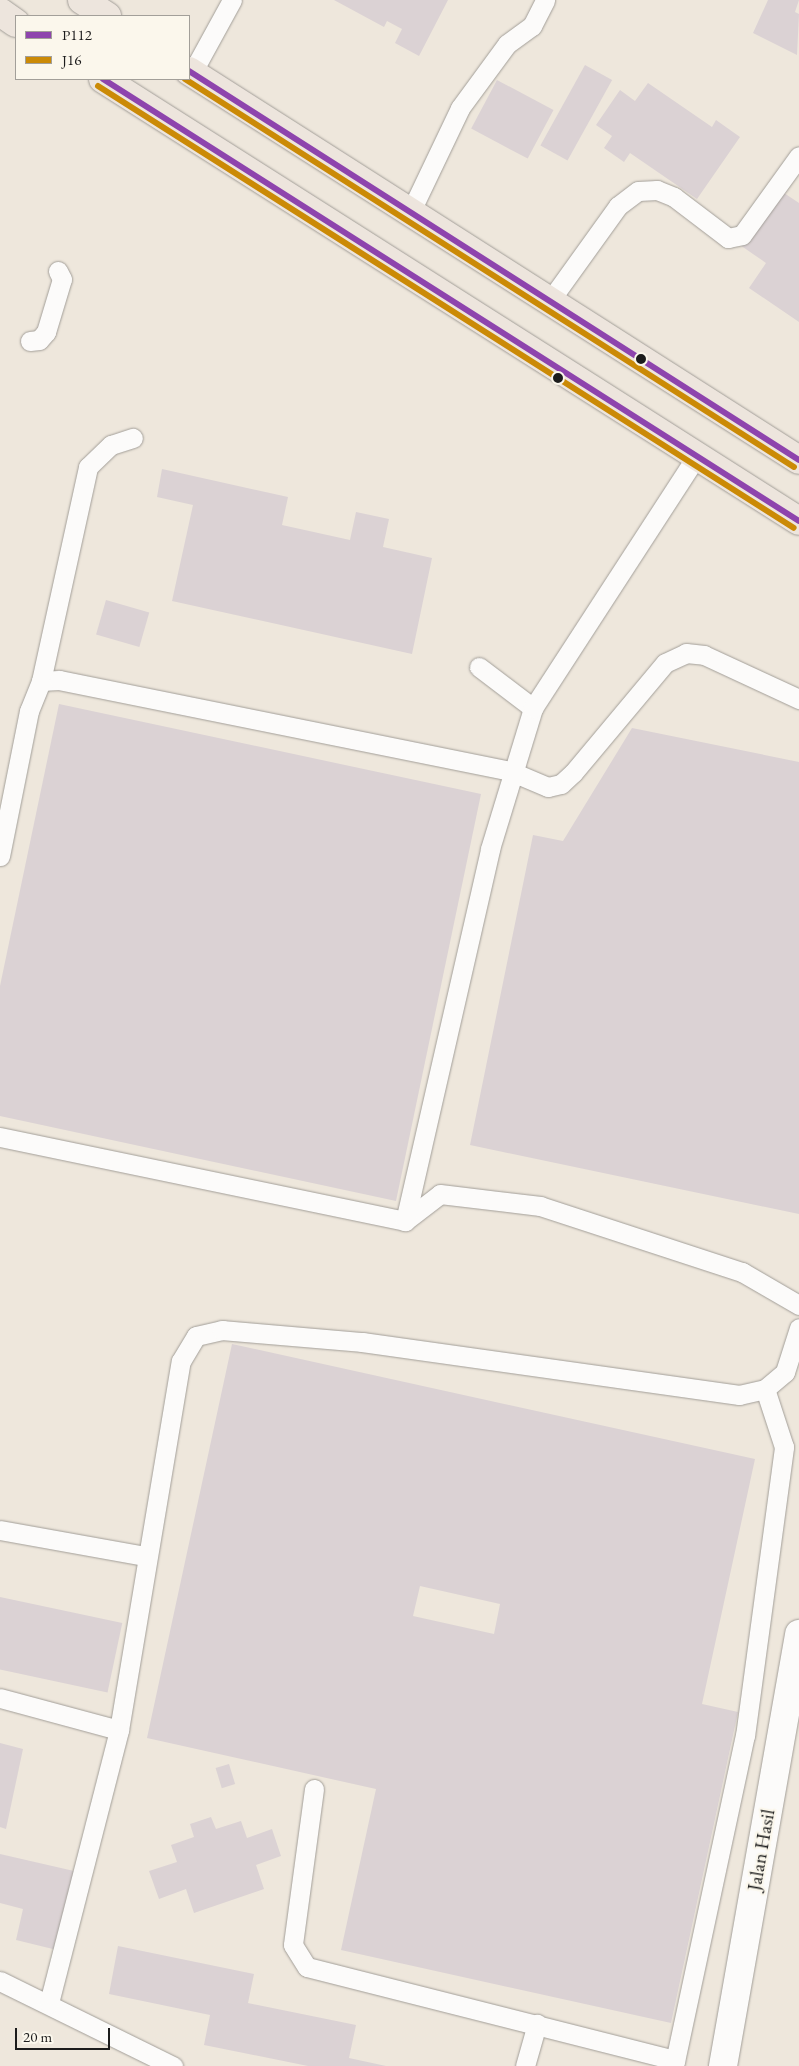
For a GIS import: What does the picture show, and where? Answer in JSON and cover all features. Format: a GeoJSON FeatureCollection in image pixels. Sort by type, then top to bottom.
{"type":"FeatureCollection","features":[{"type":"Feature","properties":{"kind":"main road"},"geometry":{"type":"LineString","coordinates":[[82,0],[105,15]]}},
{"type":"Feature","properties":{"kind":"main road"},"geometry":{"type":"LineString","coordinates":[[0,12],[15,22]]}},
{"type":"Feature","properties":{"kind":"main road"},"geometry":{"type":"LineString","coordinates":[[190,72],[799,460]]}},
{"type":"Feature","properties":{"kind":"main road"},"geometry":{"type":"LineString","coordinates":[[105,80],[799,521]]}},
{"type":"Feature","properties":{"kind":"street","name":"Jalan Hasil"},"geometry":{"type":"LineString","coordinates":[[722,2066],[799,1634]]}},
{"type":"Feature","properties":{"kind":"lane"},"geometry":{"type":"LineString","coordinates":[[190,72],[232,0]]}},
{"type":"Feature","properties":{"kind":"lane"},"geometry":{"type":"LineString","coordinates":[[410,213],[460,108],[507,44],[532,26],[545,0]]}},
{"type":"Feature","properties":{"kind":"lane"},"geometry":{"type":"LineString","coordinates":[[549,302],[618,206],[638,190],[657,190],[674,197],[728,238],[742,235],[799,156]]}},
{"type":"Feature","properties":{"kind":"lane"},"geometry":{"type":"LineString","coordinates":[[30,341],[39,340],[46,332],[62,279],[58,271]]}},
{"type":"Feature","properties":{"kind":"lane"},"geometry":{"type":"LineString","coordinates":[[0,856],[29,711],[41,681],[88,467],[111,445],[133,438]]}},
{"type":"Feature","properties":{"kind":"lane"},"geometry":{"type":"LineString","coordinates":[[405,1221],[510,771],[532,708],[696,457]]}},
{"type":"Feature","properties":{"kind":"lane"},"geometry":{"type":"LineString","coordinates":[[41,681],[59,680],[510,771],[548,787],[561,784],[665,663],[686,653],[704,655],[799,699]]}},
{"type":"Feature","properties":{"kind":"lane"},"geometry":{"type":"LineString","coordinates":[[479,667],[532,708]]}},
{"type":"Feature","properties":{"kind":"lane"},"geometry":{"type":"LineString","coordinates":[[0,1137],[405,1221],[440,1194],[540,1206],[742,1272],[799,1305]]}},
{"type":"Feature","properties":{"kind":"lane"},"geometry":{"type":"LineString","coordinates":[[49,2004],[119,1730],[145,1556],[181,1361],[196,1336],[209,1330],[362,1342],[738,1395],[765,1390],[785,1372],[799,1328]]}},
{"type":"Feature","properties":{"kind":"lane"},"geometry":{"type":"LineString","coordinates":[[314,1789],[293,1945],[307,1967],[537,2024],[674,2063],[749,1707],[784,1447],[765,1390]]}},
{"type":"Feature","properties":{"kind":"lane"},"geometry":{"type":"LineString","coordinates":[[0,1530],[145,1556]]}},
{"type":"Feature","properties":{"kind":"lane"},"geometry":{"type":"LineString","coordinates":[[0,1698],[119,1730]]}},
{"type":"Feature","properties":{"kind":"lane"},"geometry":{"type":"LineString","coordinates":[[0,1981],[173,2066]]}},
{"type":"Feature","properties":{"kind":"lane"},"geometry":{"type":"LineString","coordinates":[[525,2066],[537,2024]]}},
{"type":"Feature","properties":{"kind":"building"},"geometry":{"type":"Polygon","coordinates":[[[334,0],[448,0],[419,56],[395,43],[402,29],[387,21],[384,27],[334,0]]]}},
{"type":"Feature","properties":{"kind":"building"},"geometry":{"type":"Polygon","coordinates":[[[768,0],[799,0],[795,12],[799,14],[797,55],[753,33],[768,0]]]}},
{"type":"Feature","properties":{"kind":"building"},"geometry":{"type":"Polygon","coordinates":[[[585,65],[612,80],[568,160],[540,145],[585,65]]]}},
{"type":"Feature","properties":{"kind":"building"},"geometry":{"type":"Polygon","coordinates":[[[497,80],[554,110],[528,159],[471,129],[497,80]]]}},
{"type":"Feature","properties":{"kind":"building"},"geometry":{"type":"Polygon","coordinates":[[[648,83],[712,127],[716,120],[740,137],[697,199],[630,153],[624,162],[604,148],[612,136],[596,125],[620,90],[635,101],[648,83]]]}},
{"type":"Feature","properties":{"kind":"building"},"geometry":{"type":"Polygon","coordinates":[[[778,189],[799,203],[799,322],[749,288],[766,263],[740,245],[778,189]]]}},
{"type":"Feature","properties":{"kind":"building"},"geometry":{"type":"Polygon","coordinates":[[[162,469],[288,497],[282,525],[350,540],[356,512],[389,519],[383,547],[432,558],[412,654],[172,601],[193,505],[157,497],[162,469]]]}},
{"type":"Feature","properties":{"kind":"building"},"geometry":{"type":"Polygon","coordinates":[[[106,600],[149,612],[139,647],[96,635],[106,600]]]}},
{"type":"Feature","properties":{"kind":"building"},"geometry":{"type":"Polygon","coordinates":[[[59,704],[481,794],[396,1201],[0,1116],[0,986],[59,704]]]}},
{"type":"Feature","properties":{"kind":"building"},"geometry":{"type":"Polygon","coordinates":[[[632,728],[799,762],[799,1214],[470,1145],[533,835],[563,841],[632,728]]]}},
{"type":"Feature","properties":{"kind":"building"},"geometry":{"type":"Polygon","coordinates":[[[232,1344],[755,1459],[702,1704],[738,1712],[671,2023],[341,1950],[376,1789],[147,1738],[232,1344]],[[420,1586],[413,1616],[494,1634],[500,1604],[420,1586]]]}},
{"type":"Feature","properties":{"kind":"building"},"geometry":{"type":"Polygon","coordinates":[[[0,1597],[122,1623],[108,1692],[0,1670],[0,1597]]]}},
{"type":"Feature","properties":{"kind":"building"},"geometry":{"type":"Polygon","coordinates":[[[0,1743],[23,1749],[6,1829],[0,1827],[0,1743]]]}},
{"type":"Feature","properties":{"kind":"building"},"geometry":{"type":"Polygon","coordinates":[[[229,1764],[235,1784],[222,1788],[216,1768],[229,1764]]]}},
{"type":"Feature","properties":{"kind":"building"},"geometry":{"type":"Polygon","coordinates":[[[211,1817],[216,1829],[241,1821],[247,1838],[272,1829],[281,1856],[256,1865],[264,1889],[194,1913],[186,1889],[159,1899],[149,1871],[177,1862],[171,1845],[194,1837],[190,1824],[211,1817]]]}},
{"type":"Feature","properties":{"kind":"building"},"geometry":{"type":"Polygon","coordinates":[[[0,1854],[74,1871],[57,1950],[16,1940],[23,1909],[0,1903],[0,1854]]]}},
{"type":"Feature","properties":{"kind":"building"},"geometry":{"type":"Polygon","coordinates":[[[118,1946],[254,1974],[248,2003],[356,2025],[349,2058],[386,2066],[308,2066],[204,2045],[210,2015],[109,1994],[118,1946]]]}},
{"type":"Feature","properties":{"kind":"transit line","name":"P112"},"geometry":{"type":"LineString","coordinates":[[190,72],[799,460]]}},
{"type":"Feature","properties":{"kind":"transit line","name":"P112"},"geometry":{"type":"LineString","coordinates":[[105,80],[799,521]]}},
{"type":"Feature","properties":{"kind":"transit line","name":"J16"},"geometry":{"type":"LineString","coordinates":[[187,80],[794,467]]}},
{"type":"Feature","properties":{"kind":"transit line","name":"J16"},"geometry":{"type":"LineString","coordinates":[[98,86],[794,528]]}}]}
